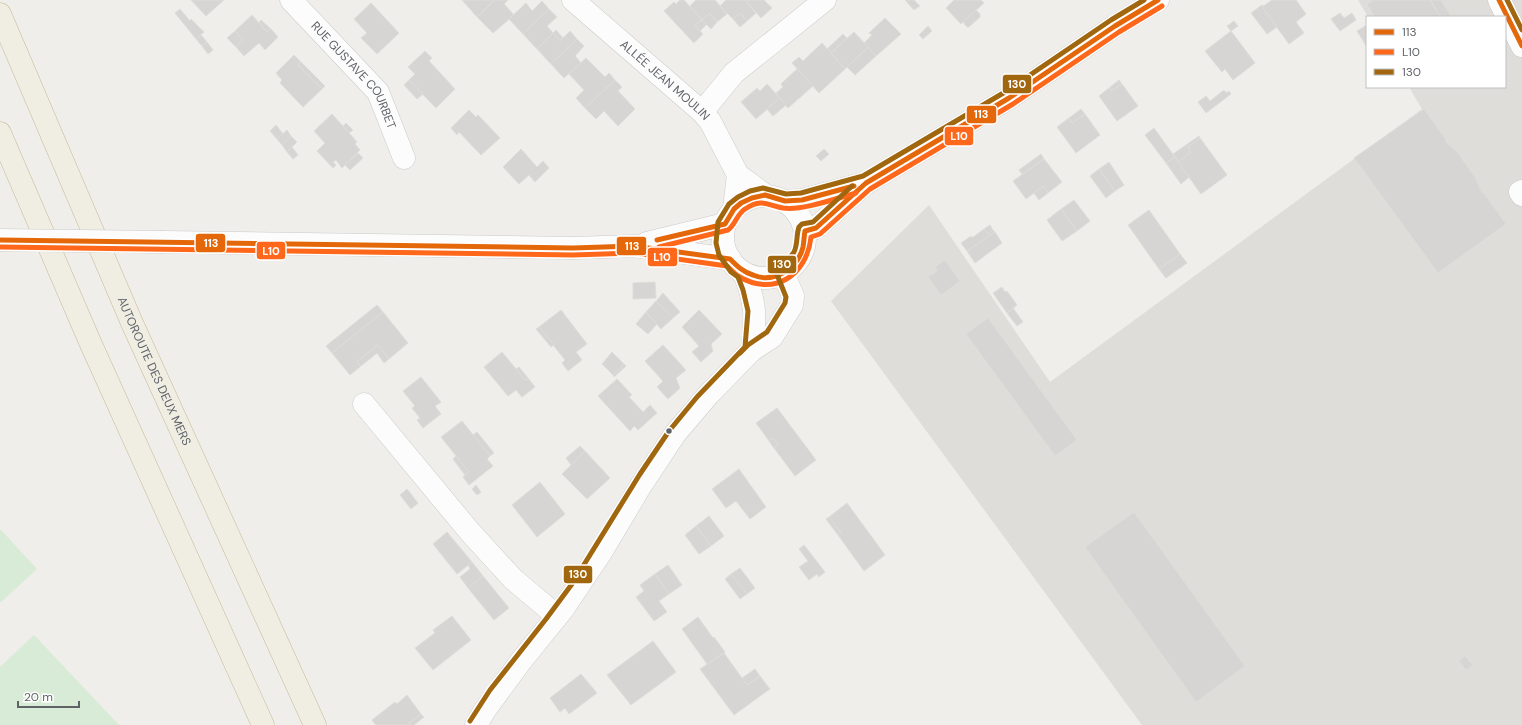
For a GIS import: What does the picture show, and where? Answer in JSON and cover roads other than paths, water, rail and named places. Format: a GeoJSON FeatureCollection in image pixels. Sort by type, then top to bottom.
{"type":"FeatureCollection","features":[{"type":"Feature","properties":{"kind":"highway","name":"AUTOROUTE DES DEUX MERS"},"geometry":{"type":"LineString","coordinates":[[0,14],[132,323],[315,725]]}},
{"type":"Feature","properties":{"kind":"highway"},"geometry":{"type":"LineString","coordinates":[[0,133],[90,342],[263,725]]}},
{"type":"Feature","properties":{"kind":"street","name":"RUE GUSTAVE COURBET"},"geometry":{"type":"LineString","coordinates":[[291,0],[378,92],[404,158]]}},
{"type":"Feature","properties":{"kind":"street","name":"ALLÉE JEAN MOULIN"},"geometry":{"type":"LineString","coordinates":[[573,0],[701,111],[710,121],[738,175],[775,198]]}},
{"type":"Feature","properties":{"kind":"street"},"geometry":{"type":"LineString","coordinates":[[701,111],[708,106],[734,73],[825,0]]}},
{"type":"Feature","properties":{"kind":"street"},"geometry":{"type":"LineString","coordinates":[[805,231],[816,228],[866,183],[1009,98],[1115,26],[1158,0]]}},
{"type":"Feature","properties":{"kind":"street"},"geometry":{"type":"LineString","coordinates":[[1499,0],[1522,46]]}},
{"type":"Feature","properties":{"kind":"street"},"geometry":{"type":"LineString","coordinates":[[738,175],[723,242],[725,251],[737,266],[750,288],[755,310],[752,350]]}},
{"type":"Feature","properties":{"kind":"street"},"geometry":{"type":"LineString","coordinates":[[634,246],[729,216],[741,203],[752,198],[802,200],[866,183]]}},
{"type":"Feature","properties":{"kind":"street"},"geometry":{"type":"LineString","coordinates":[[1522,191],[1520,192],[1522,195]]}},
{"type":"Feature","properties":{"kind":"street"},"geometry":{"type":"LineString","coordinates":[[0,240],[573,248],[634,246],[737,266],[754,277],[764,278],[774,277],[792,267],[799,259],[804,249],[805,231],[799,215],[775,198]]}},
{"type":"Feature","properties":{"kind":"street"},"geometry":{"type":"LineString","coordinates":[[476,725],[485,710],[521,661],[557,616],[602,551],[640,487],[675,434],[709,394],[752,350],[772,337],[792,305],[793,296],[783,273]]}},
{"type":"Feature","properties":{"kind":"street"},"geometry":{"type":"LineString","coordinates":[[364,404],[470,532],[514,579],[557,616]]}}]}
